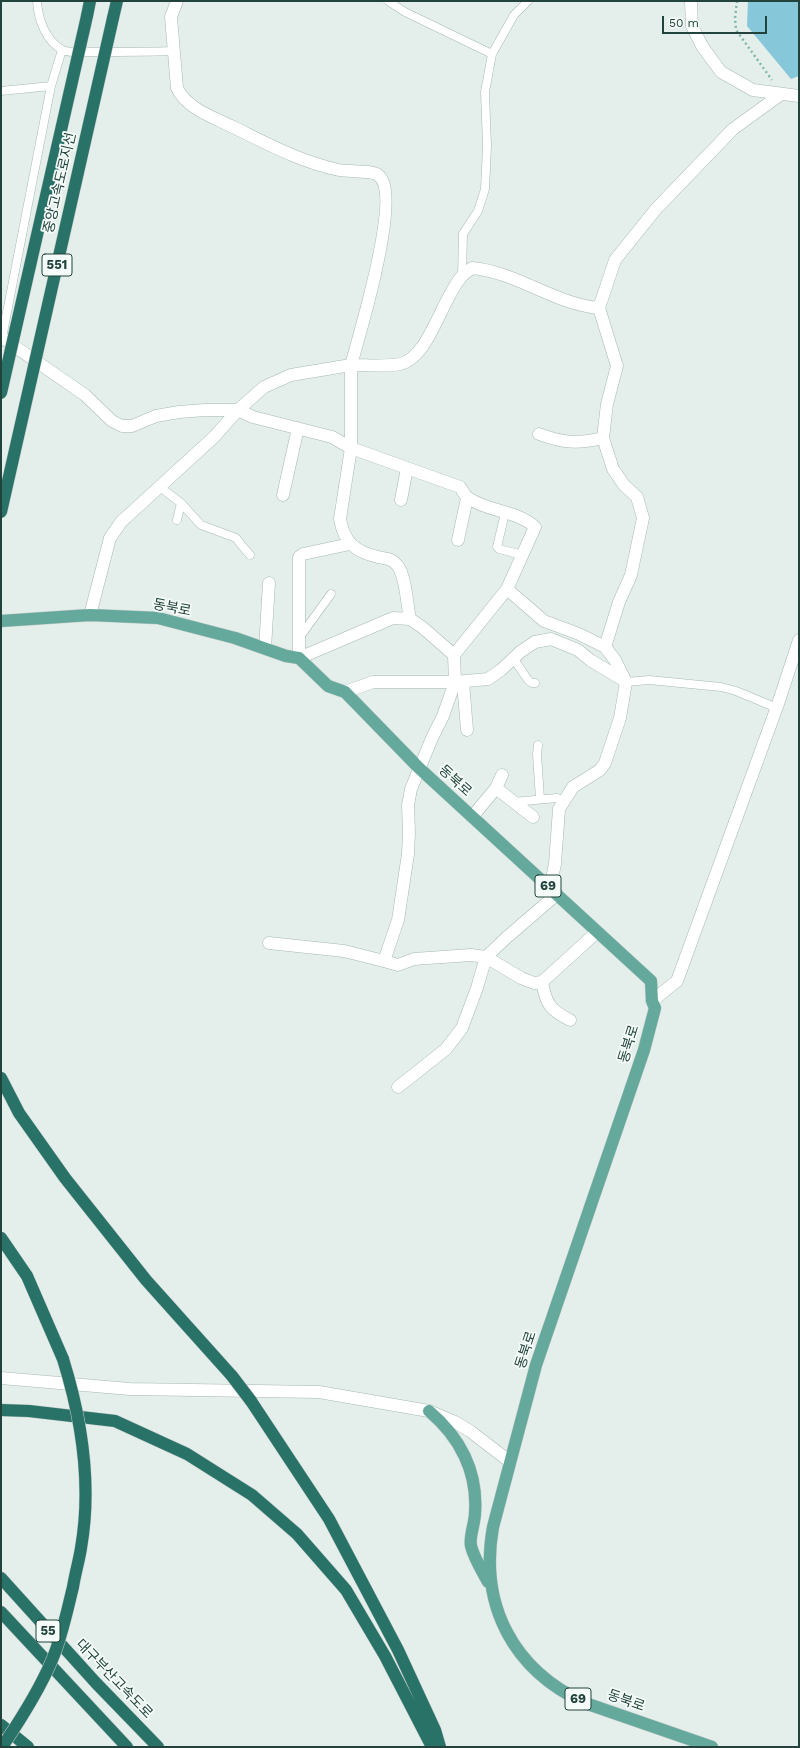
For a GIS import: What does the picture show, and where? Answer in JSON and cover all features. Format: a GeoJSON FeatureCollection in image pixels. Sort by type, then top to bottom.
{"type":"FeatureCollection","features":[{"type":"Feature","properties":{"kind":"highway","name":"중앙고속도로지선"},"geometry":{"type":"LineString","coordinates":[[1,393],[90,1]]}},
{"type":"Feature","properties":{"kind":"highway","name":"중앙고속도로지선"},"geometry":{"type":"LineString","coordinates":[[1,512],[117,1]]}},
{"type":"Feature","properties":{"kind":"highway"},"geometry":{"type":"LineString","coordinates":[[1,1078],[19,1113],[65,1178],[146,1280],[232,1376],[251,1401],[329,1520],[398,1650],[430,1732],[432,1747]]}},
{"type":"Feature","properties":{"kind":"highway"},"geometry":{"type":"LineString","coordinates":[[1,1238],[27,1276],[63,1359],[74,1394],[82,1440],[85,1489],[81,1548],[67,1612],[52,1659],[32,1699],[2,1747]]}},
{"type":"Feature","properties":{"kind":"highway"},"geometry":{"type":"LineString","coordinates":[[1,1410],[29,1411],[114,1421],[187,1454],[252,1495],[297,1534],[346,1590],[440,1747]]}},
{"type":"Feature","properties":{"kind":"highway","name":"대구부산고속도로"},"geometry":{"type":"LineString","coordinates":[[1,1578],[96,1683],[158,1747]]}},
{"type":"Feature","properties":{"kind":"highway","name":"55"},"geometry":{"type":"LineString","coordinates":[[1,1612],[127,1747]]}},
{"type":"Feature","properties":{"kind":"highway"},"geometry":{"type":"LineString","coordinates":[[1,1725],[28,1747]]}},
{"type":"Feature","properties":{"kind":"main road","name":"동북로"},"geometry":{"type":"LineString","coordinates":[[1,621],[90,615],[158,618],[235,638],[286,656],[300,658],[328,686],[345,692],[419,768],[651,981],[652,1001],[655,1008],[644,1050],[536,1365],[509,1461],[490,1544],[490,1576],[492,1592],[502,1624],[516,1648],[530,1665],[556,1687],[585,1703],[712,1747]]}},
{"type":"Feature","properties":{"kind":"main road"},"geometry":{"type":"LineString","coordinates":[[429,1412],[440,1420],[458,1442],[470,1469],[476,1498],[476,1513],[471,1545],[492,1592]]}},
{"type":"Feature","properties":{"kind":"street"},"geometry":{"type":"LineString","coordinates":[[177,1],[172,16],[177,88],[182,97],[196,108],[293,156],[340,170],[377,173],[383,180],[386,190],[383,237],[372,289],[351,365],[351,448],[340,519],[341,527],[350,544],[367,554],[391,559],[398,566],[410,619]]}},
{"type":"Feature","properties":{"kind":"street"},"geometry":{"type":"LineString","coordinates":[[691,1],[692,26],[702,46],[721,72],[753,90],[780,95],[799,96]]}},
{"type":"Feature","properties":{"kind":"street"},"geometry":{"type":"LineString","coordinates":[[605,646],[619,602],[631,575],[643,518],[637,497],[624,485],[613,469],[603,438],[607,404],[617,366],[599,308],[615,260],[656,209],[734,129],[780,95]]}},
{"type":"Feature","properties":{"kind":"street"},"geometry":{"type":"LineString","coordinates":[[90,615],[110,538],[121,522],[214,437],[238,410],[264,387],[290,375],[351,365],[401,364],[413,359],[423,347],[452,290],[462,275],[472,268],[504,274],[566,301],[578,305],[599,308]]}},
{"type":"Feature","properties":{"kind":"street"},"geometry":{"type":"LineString","coordinates":[[2,337],[85,395],[112,421],[122,426],[132,426],[156,416],[179,412],[238,410],[253,417],[332,438],[351,448],[460,488],[467,498],[478,504],[528,521],[535,528],[507,589],[454,655]]}},
{"type":"Feature","properties":{"kind":"street"},"geometry":{"type":"LineString","coordinates":[[283,495],[298,428]]}},
{"type":"Feature","properties":{"kind":"street"},"geometry":{"type":"LineString","coordinates":[[539,434],[567,442],[588,441],[603,438]]}},
{"type":"Feature","properties":{"kind":"street"},"geometry":{"type":"LineString","coordinates":[[401,500],[407,468]]}},
{"type":"Feature","properties":{"kind":"street"},"geometry":{"type":"LineString","coordinates":[[458,540],[467,498]]}},
{"type":"Feature","properties":{"kind":"street"},"geometry":{"type":"LineString","coordinates":[[350,544],[303,554],[299,557],[300,658],[393,618],[410,619],[422,627],[454,655],[467,730]]}},
{"type":"Feature","properties":{"kind":"street"},"geometry":{"type":"LineString","coordinates":[[265,648],[269,583]]}},
{"type":"Feature","properties":{"kind":"street"},"geometry":{"type":"LineString","coordinates":[[398,1087],[446,1049],[462,1028],[477,988],[486,957],[553,891],[559,809],[573,787],[600,770],[605,763],[620,718],[626,682],[615,660],[605,646],[579,634],[544,621],[507,589]]}},
{"type":"Feature","properties":{"kind":"street"},"geometry":{"type":"LineString","coordinates":[[345,692],[373,682],[459,682],[488,679],[501,670],[520,652],[535,642],[551,639],[578,650],[590,660],[626,682]]}},
{"type":"Feature","properties":{"kind":"street"},"geometry":{"type":"LineString","coordinates":[[652,1001],[677,981],[777,708],[799,640]]}},
{"type":"Feature","properties":{"kind":"street"},"geometry":{"type":"LineString","coordinates":[[384,960],[398,920],[408,854],[408,805],[411,789],[419,768],[459,682]]}},
{"type":"Feature","properties":{"kind":"street"},"geometry":{"type":"LineString","coordinates":[[472,817],[496,788],[502,775]]}},
{"type":"Feature","properties":{"kind":"street"},"geometry":{"type":"LineString","coordinates":[[496,788],[533,816]]}},
{"type":"Feature","properties":{"kind":"street"},"geometry":{"type":"LineString","coordinates":[[269,943],[344,951],[384,960],[398,965],[414,959],[471,955],[486,957],[521,978],[534,983],[542,982],[597,932]]}},
{"type":"Feature","properties":{"kind":"street"},"geometry":{"type":"LineString","coordinates":[[542,982],[545,998],[551,1008],[558,1014],[570,1020]]}},
{"type":"Feature","properties":{"kind":"street"},"geometry":{"type":"LineString","coordinates":[[1,1378],[130,1389],[319,1392],[429,1412],[455,1422],[470,1431],[509,1461]]}},
{"type":"Feature","properties":{"kind":"lane"},"geometry":{"type":"LineString","coordinates":[[37,1],[38,15],[48,36],[62,50],[67,52],[128,53],[174,51]]}},
{"type":"Feature","properties":{"kind":"lane"},"geometry":{"type":"LineString","coordinates":[[388,1],[405,12],[492,54]]}},
{"type":"Feature","properties":{"kind":"lane"},"geometry":{"type":"LineString","coordinates":[[462,275],[463,234],[478,211],[485,189],[487,146],[485,92],[492,54],[514,15],[528,1]]}},
{"type":"Feature","properties":{"kind":"lane"},"geometry":{"type":"LineString","coordinates":[[2,337],[51,86],[62,50]]}},
{"type":"Feature","properties":{"kind":"lane"},"geometry":{"type":"LineString","coordinates":[[1,91],[51,86]]}},
{"type":"Feature","properties":{"kind":"lane"},"geometry":{"type":"LineString","coordinates":[[160,487],[182,503],[201,525],[236,538],[250,555]]}},
{"type":"Feature","properties":{"kind":"lane"},"geometry":{"type":"LineString","coordinates":[[177,520],[182,503]]}},
{"type":"Feature","properties":{"kind":"lane"},"geometry":{"type":"LineString","coordinates":[[505,513],[498,547],[499,549],[522,555]]}},
{"type":"Feature","properties":{"kind":"lane"},"geometry":{"type":"LineString","coordinates":[[299,638],[331,594]]}},
{"type":"Feature","properties":{"kind":"lane"},"geometry":{"type":"LineString","coordinates":[[513,658],[528,680],[532,683],[535,682]]}},
{"type":"Feature","properties":{"kind":"lane"},"geometry":{"type":"LineString","coordinates":[[626,682],[649,680],[721,687],[736,691],[777,708]]}},
{"type":"Feature","properties":{"kind":"lane"},"geometry":{"type":"LineString","coordinates":[[538,745],[537,754],[540,799]]}},
{"type":"Feature","properties":{"kind":"lane"},"geometry":{"type":"LineString","coordinates":[[513,802],[557,798],[564,801]]}},
{"type":"Feature","properties":{"kind":"path"},"geometry":{"type":"LineString","coordinates":[[737,1],[735,18],[736,30],[777,86],[780,95]]}},
{"type":"Feature","properties":{"kind":"water"},"geometry":{"type":"Polygon","coordinates":[[[748,1],[799,1],[799,76],[791,79],[747,26],[748,1]]]}}]}
